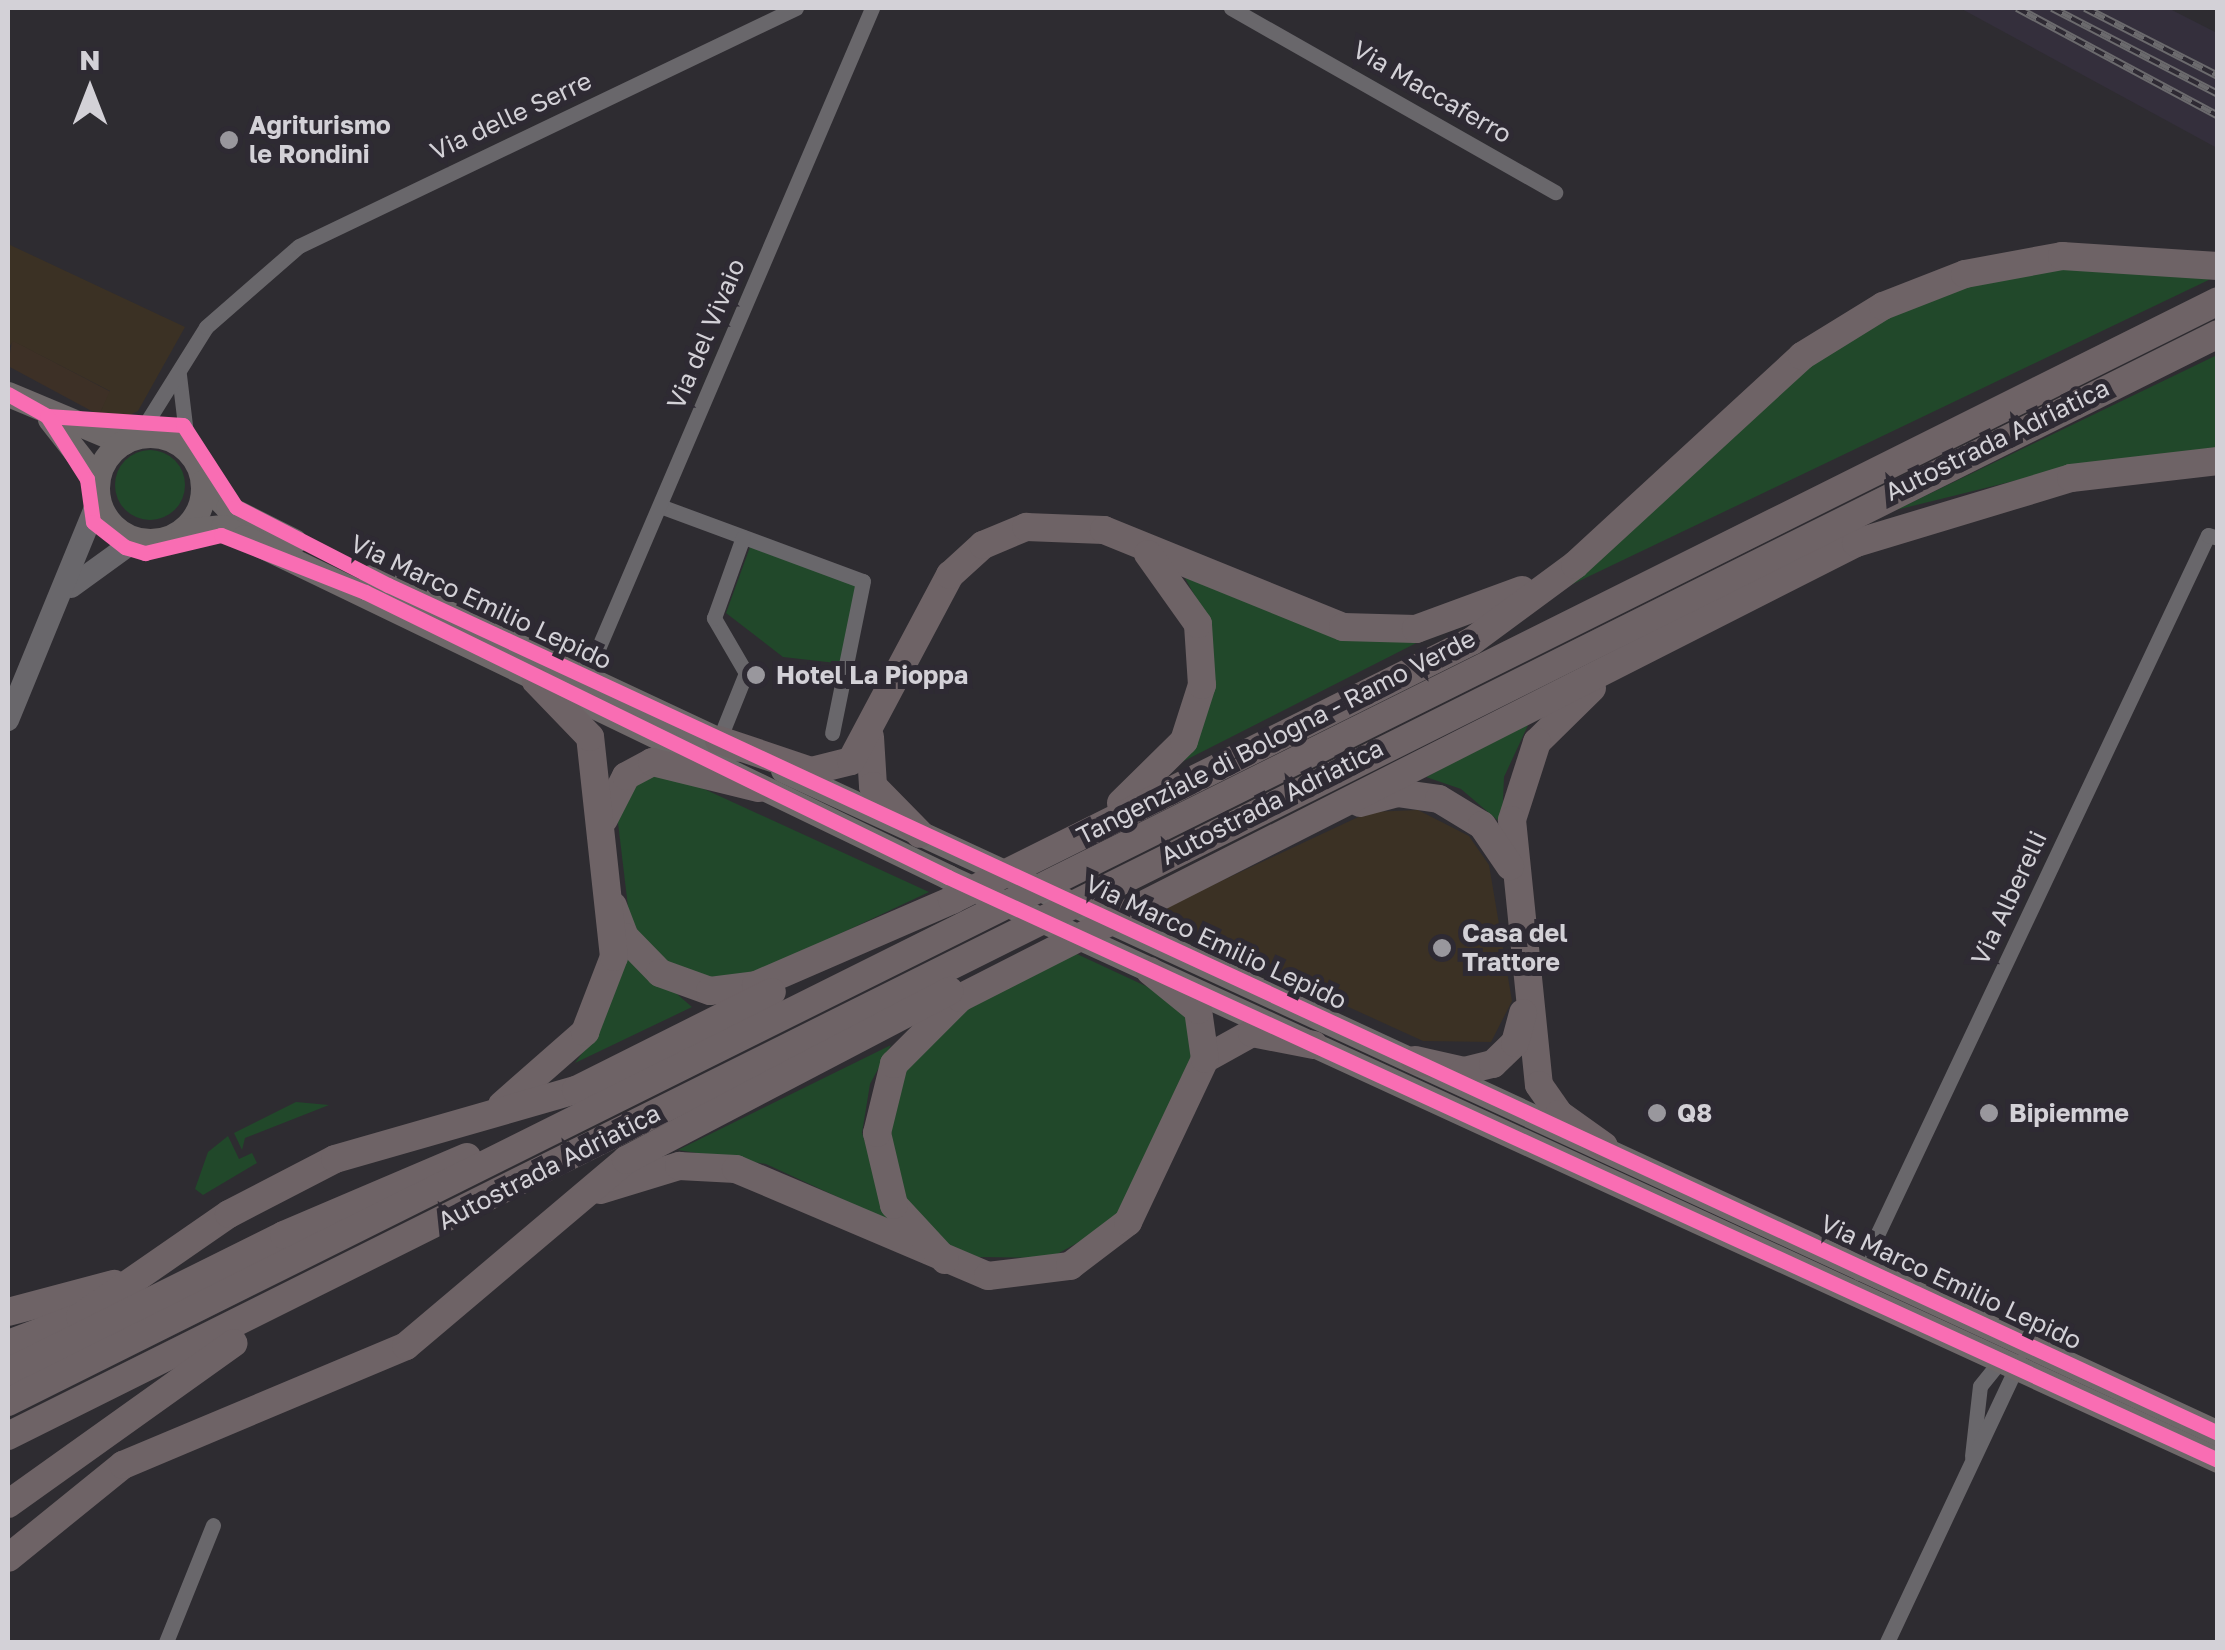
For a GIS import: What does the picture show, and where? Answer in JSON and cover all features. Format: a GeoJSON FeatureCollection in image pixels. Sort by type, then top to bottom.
{"type":"FeatureCollection","features":[{"type":"Feature","properties":{"kind":"highway","name":"Tangenziale di Bologna - Ramo Verde"},"geometry":{"type":"LineString","coordinates":[[945,891],[1035,858],[1472,641],[1575,565],[1802,356],[1923,288],[2062,256],[2218,266]]}},
{"type":"Feature","properties":{"kind":"highway","name":"Autostrada Adriatica"},"geometry":{"type":"LineString","coordinates":[[8,1402],[618,1100],[1984,412],[2218,301]]}},
{"type":"Feature","properties":{"kind":"highway","name":"Autostrada Adriatica"},"geometry":{"type":"LineString","coordinates":[[8,1436],[1997,440],[2218,334]]}},
{"type":"Feature","properties":{"kind":"highway"},"geometry":{"type":"LineString","coordinates":[[8,1522],[123,1466],[372,1362],[433,1326],[561,1206],[706,1114],[1051,947],[1719,611],[1942,511],[2070,478],[2218,461]]}},
{"type":"Feature","properties":{"kind":"highway"},"geometry":{"type":"LineString","coordinates":[[719,740],[823,772],[850,761],[870,737],[926,613],[964,558],[1044,524],[1127,538],[1315,620],[1416,628],[1526,588],[1684,462]]}},
{"type":"Feature","properties":{"kind":"highway"},"geometry":{"type":"LineString","coordinates":[[1035,858],[1158,773],[1196,715],[1198,624],[1172,576],[1127,538]]}},
{"type":"Feature","properties":{"kind":"highway"},"geometry":{"type":"LineString","coordinates":[[1604,1146],[1559,1114],[1540,1085],[1514,873],[1515,790],[1544,731],[1579,695],[1719,611]]}},
{"type":"Feature","properties":{"kind":"highway"},"geometry":{"type":"LineString","coordinates":[[462,1126],[542,1079],[585,1032],[612,972],[613,906],[586,728],[536,681]]}},
{"type":"Feature","properties":{"kind":"highway"},"geometry":{"type":"LineString","coordinates":[[870,737],[873,786],[920,834]]}},
{"type":"Feature","properties":{"kind":"highway"},"geometry":{"type":"LineString","coordinates":[[603,821],[626,776],[652,762],[759,788]]}},
{"type":"Feature","properties":{"kind":"highway"},"geometry":{"type":"LineString","coordinates":[[1148,896],[1397,793],[1439,798],[1471,816],[1514,873]]}},
{"type":"Feature","properties":{"kind":"highway"},"geometry":{"type":"LineString","coordinates":[[613,906],[625,938],[660,974],[726,992],[945,891]]}},
{"type":"Feature","properties":{"kind":"highway"},"geometry":{"type":"LineString","coordinates":[[8,1344],[80,1317],[284,1183],[370,1146],[462,1126],[630,1065],[945,891]]}},
{"type":"Feature","properties":{"kind":"highway"},"geometry":{"type":"LineString","coordinates":[[946,1260],[905,1222],[884,1185],[877,1133],[888,1077],[945,1008],[1051,947]]}},
{"type":"Feature","properties":{"kind":"highway"},"geometry":{"type":"LineString","coordinates":[[561,1206],[632,1178],[705,1164],[770,1181],[988,1276],[1029,1277],[1110,1242],[1141,1200],[1204,1060],[1198,1010],[1150,971]]}},
{"type":"Feature","properties":{"kind":"highway"},"geometry":{"type":"LineString","coordinates":[[1415,1060],[1464,1070],[1493,1064],[1520,1030],[1526,981]]}},
{"type":"Feature","properties":{"kind":"highway"},"geometry":{"type":"LineString","coordinates":[[1204,1060],[1252,1033],[1314,1045]]}},
{"type":"Feature","properties":{"kind":"highway"},"geometry":{"type":"LineString","coordinates":[[8,1372],[284,1235],[618,1100]]}},
{"type":"Feature","properties":{"kind":"highway"},"geometry":{"type":"LineString","coordinates":[[8,1504],[142,1401],[386,1250]]}},
{"type":"Feature","properties":{"kind":"highway"},"geometry":{"type":"LineString","coordinates":[[8,1312],[156,1266]]}},
{"type":"Feature","properties":{"kind":"highway"},"geometry":{"type":"LineString","coordinates":[[8,1558],[123,1466]]}},
{"type":"Feature","properties":{"kind":"main road"},"geometry":{"type":"LineString","coordinates":[[8,394],[46,416],[130,440],[188,451],[203,482],[200,508],[183,530],[136,540],[68,589]]}},
{"type":"Feature","properties":{"kind":"main road"},"geometry":{"type":"LineString","coordinates":[[46,416],[97,490],[112,526],[136,540]]}},
{"type":"Feature","properties":{"kind":"main road"},"geometry":{"type":"LineString","coordinates":[[8,720],[68,589],[97,490],[130,440]]}},
{"type":"Feature","properties":{"kind":"main road","name":"Via Marco Emilio Lepido"},"geometry":{"type":"LineString","coordinates":[[203,482],[228,508],[585,679],[1604,1146],[1856,1280]]}},
{"type":"Feature","properties":{"kind":"main road","name":"Via Marco Emilio Lepido"},"geometry":{"type":"LineString","coordinates":[[183,530],[224,527],[759,788],[945,891],[1084,940],[1314,1045],[1856,1280],[2016,1356],[2218,1460]]}},
{"type":"Feature","properties":{"kind":"main road","name":"Via Marco Emilio Lepido"},"geometry":{"type":"LineString","coordinates":[[2016,1356],[2218,1433]]}},
{"type":"Feature","properties":{"kind":"street","name":"Via delle Serre"},"geometry":{"type":"LineString","coordinates":[[130,440],[180,374],[217,316],[300,246],[796,8]]}},
{"type":"Feature","properties":{"kind":"street","name":"Via del Vivaio"},"geometry":{"type":"LineString","coordinates":[[585,679],[872,8]]}},
{"type":"Feature","properties":{"kind":"street","name":"Via Maccaferro"},"geometry":{"type":"LineString","coordinates":[[1231,8],[1555,192]]}},
{"type":"Feature","properties":{"kind":"street"},"geometry":{"type":"LineString","coordinates":[[180,374],[188,451]]}},
{"type":"Feature","properties":{"kind":"street"},"geometry":{"type":"LineString","coordinates":[[660,506],[862,581],[832,733]]}},
{"type":"Feature","properties":{"kind":"street","name":"Via Alberelli"},"geometry":{"type":"LineString","coordinates":[[1856,1280],[2208,535],[2218,538]]}},
{"type":"Feature","properties":{"kind":"street"},"geometry":{"type":"LineString","coordinates":[[719,740],[746,673],[714,618],[743,537]]}},
{"type":"Feature","properties":{"kind":"street","name":"Via Marco Emilio Lepido"},"geometry":{"type":"LineString","coordinates":[[1972,1463],[1980,1386],[2016,1356]]}},
{"type":"Feature","properties":{"kind":"street","name":"Via Marco Emilio Lepido"},"geometry":{"type":"LineString","coordinates":[[1887,1642],[1972,1463],[2016,1356]]}},
{"type":"Feature","properties":{"kind":"street"},"geometry":{"type":"LineString","coordinates":[[166,1642],[212,1525]]}},
{"type":"Feature","properties":{"kind":"shaded area"},"geometry":{"type":"Polygon","coordinates":[[[1960,8],[2168,8],[2217,33],[2217,148],[1960,8]]]}},
{"type":"Feature","properties":{"kind":"shaded area"},"geometry":{"type":"Polygon","coordinates":[[[8,244],[185,327],[138,411],[120,420],[99,415],[110,391],[13,341],[8,349],[8,244]]]}},
{"type":"Feature","properties":{"kind":"shaded area"},"geometry":{"type":"Polygon","coordinates":[[[12,340],[111,392],[99,415],[8,366],[12,340]]]}},
{"type":"Feature","properties":{"kind":"shaded area"},"geometry":{"type":"Polygon","coordinates":[[[1418,810],[1469,836],[1489,865],[1512,1001],[1491,1042],[1423,1041],[1158,920],[1170,905],[1369,812],[1418,810]]]}},
{"type":"Feature","properties":{"kind":"green space"},"geometry":{"type":"Polygon","coordinates":[[[2063,261],[2217,276],[1552,594],[1809,362],[1925,295],[2063,261]]]}},
{"type":"Feature","properties":{"kind":"green space"},"geometry":{"type":"Polygon","coordinates":[[[2217,355],[2217,449],[2074,466],[1896,510],[2217,355]]]}},
{"type":"Feature","properties":{"kind":"green space"},"geometry":{"type":"Polygon","coordinates":[[[150,450],[175,460],[185,485],[175,510],[150,520],[125,510],[115,485],[125,460],[150,450]]]}},
{"type":"Feature","properties":{"kind":"green space"},"geometry":{"type":"Polygon","coordinates":[[[750,547],[857,585],[845,664],[783,657],[726,613],[750,547]]]}},
{"type":"Feature","properties":{"kind":"green space"},"geometry":{"type":"Polygon","coordinates":[[[1180,569],[1246,596],[1438,632],[1174,766],[1206,616],[1180,569]]]}},
{"type":"Feature","properties":{"kind":"green space"},"geometry":{"type":"Polygon","coordinates":[[[1530,721],[1504,777],[1502,824],[1461,789],[1426,777],[1530,721]]]}},
{"type":"Feature","properties":{"kind":"green space"},"geometry":{"type":"Polygon","coordinates":[[[667,772],[929,892],[748,977],[718,982],[680,971],[645,945],[629,915],[616,806],[636,782],[667,772]]]}},
{"type":"Feature","properties":{"kind":"green space"},"geometry":{"type":"Polygon","coordinates":[[[620,945],[692,1007],[575,1063],[586,1048],[620,945]]]}},
{"type":"Feature","properties":{"kind":"green space"},"geometry":{"type":"Polygon","coordinates":[[[1064,948],[1180,1002],[1197,1033],[1191,1061],[1127,1202],[1106,1227],[1050,1258],[978,1257],[947,1244],[911,1210],[894,1171],[890,1117],[903,1072],[950,1020],[1064,948]]]}},
{"type":"Feature","properties":{"kind":"green space"},"geometry":{"type":"Polygon","coordinates":[[[891,1045],[870,1084],[862,1133],[894,1223],[766,1164],[678,1150],[891,1045]]]}},
{"type":"Feature","properties":{"kind":"green space"},"geometry":{"type":"Polygon","coordinates":[[[296,1102],[329,1105],[245,1138],[242,1150],[234,1133],[296,1102]]]}},
{"type":"Feature","properties":{"kind":"green space"},"geometry":{"type":"Polygon","coordinates":[[[228,1136],[239,1159],[252,1153],[257,1163],[203,1195],[195,1189],[208,1152],[228,1136]]]}},
{"type":"Feature","properties":{"kind":"railway"},"geometry":{"type":"LineString","coordinates":[[2017,8],[2218,116]]}},
{"type":"Feature","properties":{"kind":"railway"},"geometry":{"type":"LineString","coordinates":[[2052,8],[2218,94]]}},
{"type":"Feature","properties":{"kind":"railway"},"geometry":{"type":"LineString","coordinates":[[2085,8],[2218,76]]}},
{"type":"Feature","properties":{"kind":"cycle path"},"geometry":{"type":"LineString","coordinates":[[8,394],[47,416],[183,425],[236,507],[388,585],[2218,1433]]}},
{"type":"Feature","properties":{"kind":"cycle path"},"geometry":{"type":"LineString","coordinates":[[47,416],[87,479],[93,522],[125,547],[145,553],[221,535],[365,592],[948,877],[2218,1460]]}},
{"type":"Feature","properties":{"kind":"place","name":"Agriturismo le Rondini"},"geometry":{"type":"Point","coordinates":[229,140]}},
{"type":"Feature","properties":{"kind":"place","name":"Hotel La Pioppa"},"geometry":{"type":"Point","coordinates":[756,675]}},
{"type":"Feature","properties":{"kind":"place","name":"Casa del Trattore"},"geometry":{"type":"Point","coordinates":[1442,948]}},
{"type":"Feature","properties":{"kind":"place","name":"Q8"},"geometry":{"type":"Point","coordinates":[1657,1113]}},
{"type":"Feature","properties":{"kind":"place","name":"Bipiemme"},"geometry":{"type":"Point","coordinates":[1989,1113]}}]}
